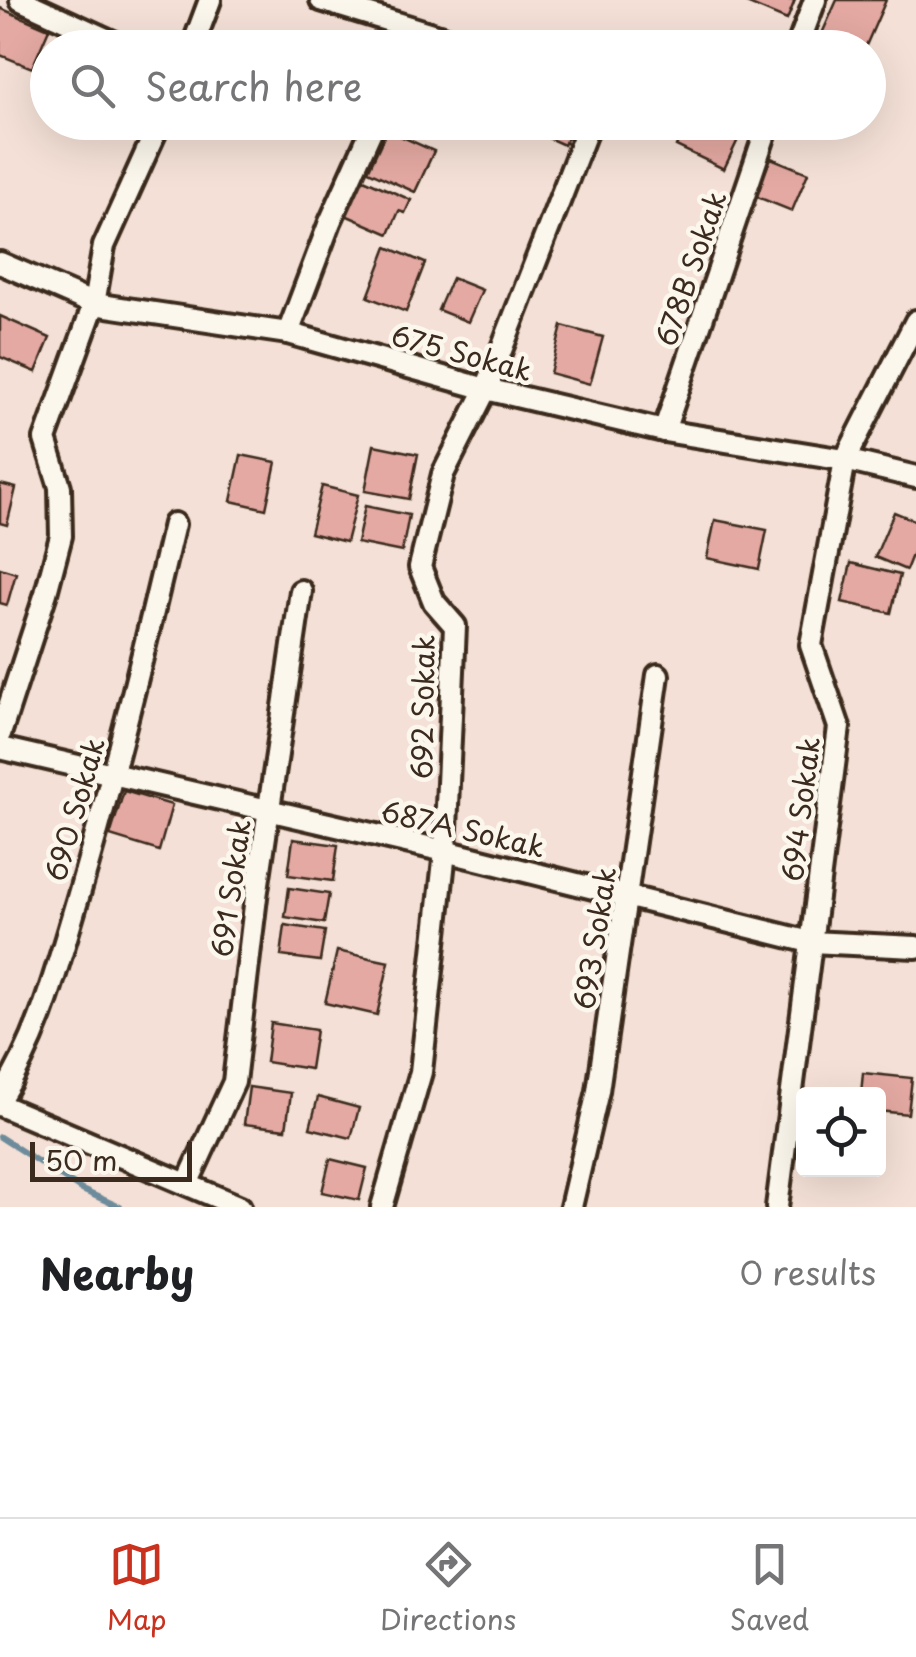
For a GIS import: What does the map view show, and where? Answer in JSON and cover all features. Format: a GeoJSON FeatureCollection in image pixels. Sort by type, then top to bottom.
{"type":"FeatureCollection","features":[{"type":"Feature","properties":{"kind":"street"},"geometry":{"type":"LineString","coordinates":[[21,0],[87,30]]}},
{"type":"Feature","properties":{"kind":"street"},"geometry":{"type":"LineString","coordinates":[[199,30],[210,0]]}},
{"type":"Feature","properties":{"kind":"street"},"geometry":{"type":"LineString","coordinates":[[321,0],[393,30]]}},
{"type":"Feature","properties":{"kind":"street"},"geometry":{"type":"LineString","coordinates":[[804,30],[816,0]]}},
{"type":"Feature","properties":{"kind":"street"},"geometry":{"type":"LineString","coordinates":[[0,734],[6,701],[61,536],[60,486],[45,439],[94,304],[104,246],[152,140]]}},
{"type":"Feature","properties":{"kind":"street"},"geometry":{"type":"LineString","coordinates":[[288,333],[330,222],[367,140]]}},
{"type":"Feature","properties":{"kind":"street","name":"692 Sokak"},"geometry":{"type":"LineString","coordinates":[[382,1207],[420,1072],[445,850],[455,626],[434,602],[420,567],[442,474],[486,389],[583,140]]}},
{"type":"Feature","properties":{"kind":"street","name":"678B Sokak"},"geometry":{"type":"LineString","coordinates":[[664,431],[763,140]]}},
{"type":"Feature","properties":{"kind":"street","name":"675 Sokak"},"geometry":{"type":"LineString","coordinates":[[0,263],[94,304],[288,333],[486,389],[664,431],[845,460],[916,477]]}},
{"type":"Feature","properties":{"kind":"street","name":"694 Sokak"},"geometry":{"type":"LineString","coordinates":[[777,1207],[839,727],[812,645],[845,460],[916,321]]}},
{"type":"Feature","properties":{"kind":"street","name":"690 Sokak"},"geometry":{"type":"LineString","coordinates":[[0,1102],[44,1014],[115,775],[174,524]]}},
{"type":"Feature","properties":{"kind":"street","name":"691 Sokak"},"geometry":{"type":"LineString","coordinates":[[187,1184],[234,1082],[301,591]]}},
{"type":"Feature","properties":{"kind":"street","name":"693 Sokak"},"geometry":{"type":"LineString","coordinates":[[570,1207],[598,1091],[658,675]]}},
{"type":"Feature","properties":{"kind":"street","name":"687A Sokak"},"geometry":{"type":"LineString","coordinates":[[0,748],[445,850],[810,942],[916,947]]}},
{"type":"Feature","properties":{"kind":"street"},"geometry":{"type":"LineString","coordinates":[[0,1102],[240,1207]]}},
{"type":"Feature","properties":{"kind":"building"},"geometry":{"type":"Polygon","coordinates":[[[739,0],[795,0],[787,20],[739,0]]]}},
{"type":"Feature","properties":{"kind":"building"},"geometry":{"type":"Polygon","coordinates":[[[837,0],[886,0],[873,30],[824,30],[837,0]]]}},
{"type":"Feature","properties":{"kind":"building"},"geometry":{"type":"Polygon","coordinates":[[[0,8],[49,29],[30,30],[30,67],[0,55],[0,8]]]}},
{"type":"Feature","properties":{"kind":"building"},"geometry":{"type":"Polygon","coordinates":[[[382,140],[409,140],[434,151],[415,192],[368,171],[382,140]]]}},
{"type":"Feature","properties":{"kind":"building"},"geometry":{"type":"Polygon","coordinates":[[[679,140],[738,140],[724,169],[676,146],[679,140]]]}},
{"type":"Feature","properties":{"kind":"building"},"geometry":{"type":"Polygon","coordinates":[[[771,158],[808,173],[792,211],[755,196],[771,158]]]}},
{"type":"Feature","properties":{"kind":"building"},"geometry":{"type":"Polygon","coordinates":[[[359,177],[411,200],[405,213],[399,211],[389,234],[343,214],[359,177]]]}},
{"type":"Feature","properties":{"kind":"building"},"geometry":{"type":"Polygon","coordinates":[[[387,247],[425,263],[406,312],[368,297],[387,247]]]}},
{"type":"Feature","properties":{"kind":"building"},"geometry":{"type":"Polygon","coordinates":[[[452,278],[482,290],[468,322],[438,310],[452,278]]]}},
{"type":"Feature","properties":{"kind":"building"},"geometry":{"type":"Polygon","coordinates":[[[0,316],[50,338],[36,372],[0,357],[0,316]]]}},
{"type":"Feature","properties":{"kind":"building"},"geometry":{"type":"Polygon","coordinates":[[[562,326],[603,337],[590,384],[550,373],[562,326]]]}},
{"type":"Feature","properties":{"kind":"building"},"geometry":{"type":"Polygon","coordinates":[[[374,445],[418,454],[409,499],[365,491],[374,445]]]}},
{"type":"Feature","properties":{"kind":"building"},"geometry":{"type":"Polygon","coordinates":[[[241,455],[276,462],[266,509],[231,501],[241,455]]]}},
{"type":"Feature","properties":{"kind":"building"},"geometry":{"type":"Polygon","coordinates":[[[0,484],[16,488],[7,525],[0,523],[0,484]]]}},
{"type":"Feature","properties":{"kind":"building"},"geometry":{"type":"Polygon","coordinates":[[[322,486],[358,495],[346,542],[310,533],[322,486]]]}},
{"type":"Feature","properties":{"kind":"building"},"geometry":{"type":"Polygon","coordinates":[[[365,506],[409,515],[402,552],[357,543],[365,506]]]}},
{"type":"Feature","properties":{"kind":"building"},"geometry":{"type":"Polygon","coordinates":[[[894,512],[916,521],[916,545],[906,570],[875,557],[894,512]]]}},
{"type":"Feature","properties":{"kind":"building"},"geometry":{"type":"Polygon","coordinates":[[[715,520],[767,530],[759,569],[707,558],[715,520]]]}},
{"type":"Feature","properties":{"kind":"building"},"geometry":{"type":"Polygon","coordinates":[[[851,563],[900,575],[891,613],[842,602],[851,563]]]}},
{"type":"Feature","properties":{"kind":"building"},"geometry":{"type":"Polygon","coordinates":[[[0,568],[16,573],[7,605],[0,603],[0,568]]]}},
{"type":"Feature","properties":{"kind":"building"},"geometry":{"type":"Polygon","coordinates":[[[124,791],[172,805],[159,851],[110,836],[124,791]]]}},
{"type":"Feature","properties":{"kind":"building"},"geometry":{"type":"Polygon","coordinates":[[[293,839],[338,845],[333,881],[288,875],[293,839]]]}},
{"type":"Feature","properties":{"kind":"building"},"geometry":{"type":"Polygon","coordinates":[[[289,888],[329,894],[324,923],[285,917],[289,888]]]}},
{"type":"Feature","properties":{"kind":"building"},"geometry":{"type":"Polygon","coordinates":[[[285,925],[325,931],[320,961],[281,956],[285,925]]]}},
{"type":"Feature","properties":{"kind":"building"},"geometry":{"type":"Polygon","coordinates":[[[337,951],[389,962],[377,1015],[325,1003],[337,951]]]}},
{"type":"Feature","properties":{"kind":"building"},"geometry":{"type":"Polygon","coordinates":[[[271,1023],[316,1030],[310,1069],[266,1062],[271,1023]]]}},
{"type":"Feature","properties":{"kind":"building"},"geometry":{"type":"Polygon","coordinates":[[[863,1073],[912,1078],[908,1114],[886,1112],[886,1087],[862,1087],[863,1073]]]}},
{"type":"Feature","properties":{"kind":"building"},"geometry":{"type":"Polygon","coordinates":[[[249,1087],[291,1093],[286,1129],[244,1124],[249,1087]]]}},
{"type":"Feature","properties":{"kind":"building"},"geometry":{"type":"Polygon","coordinates":[[[318,1097],[359,1108],[351,1138],[310,1128],[318,1097]]]}},
{"type":"Feature","properties":{"kind":"building"},"geometry":{"type":"Polygon","coordinates":[[[330,1159],[367,1168],[359,1200],[322,1192],[330,1159]]]}},
{"type":"Feature","properties":{"kind":"waterway"},"geometry":{"type":"LineString","coordinates":[[0,1137],[82,1190],[120,1207]]}}]}
